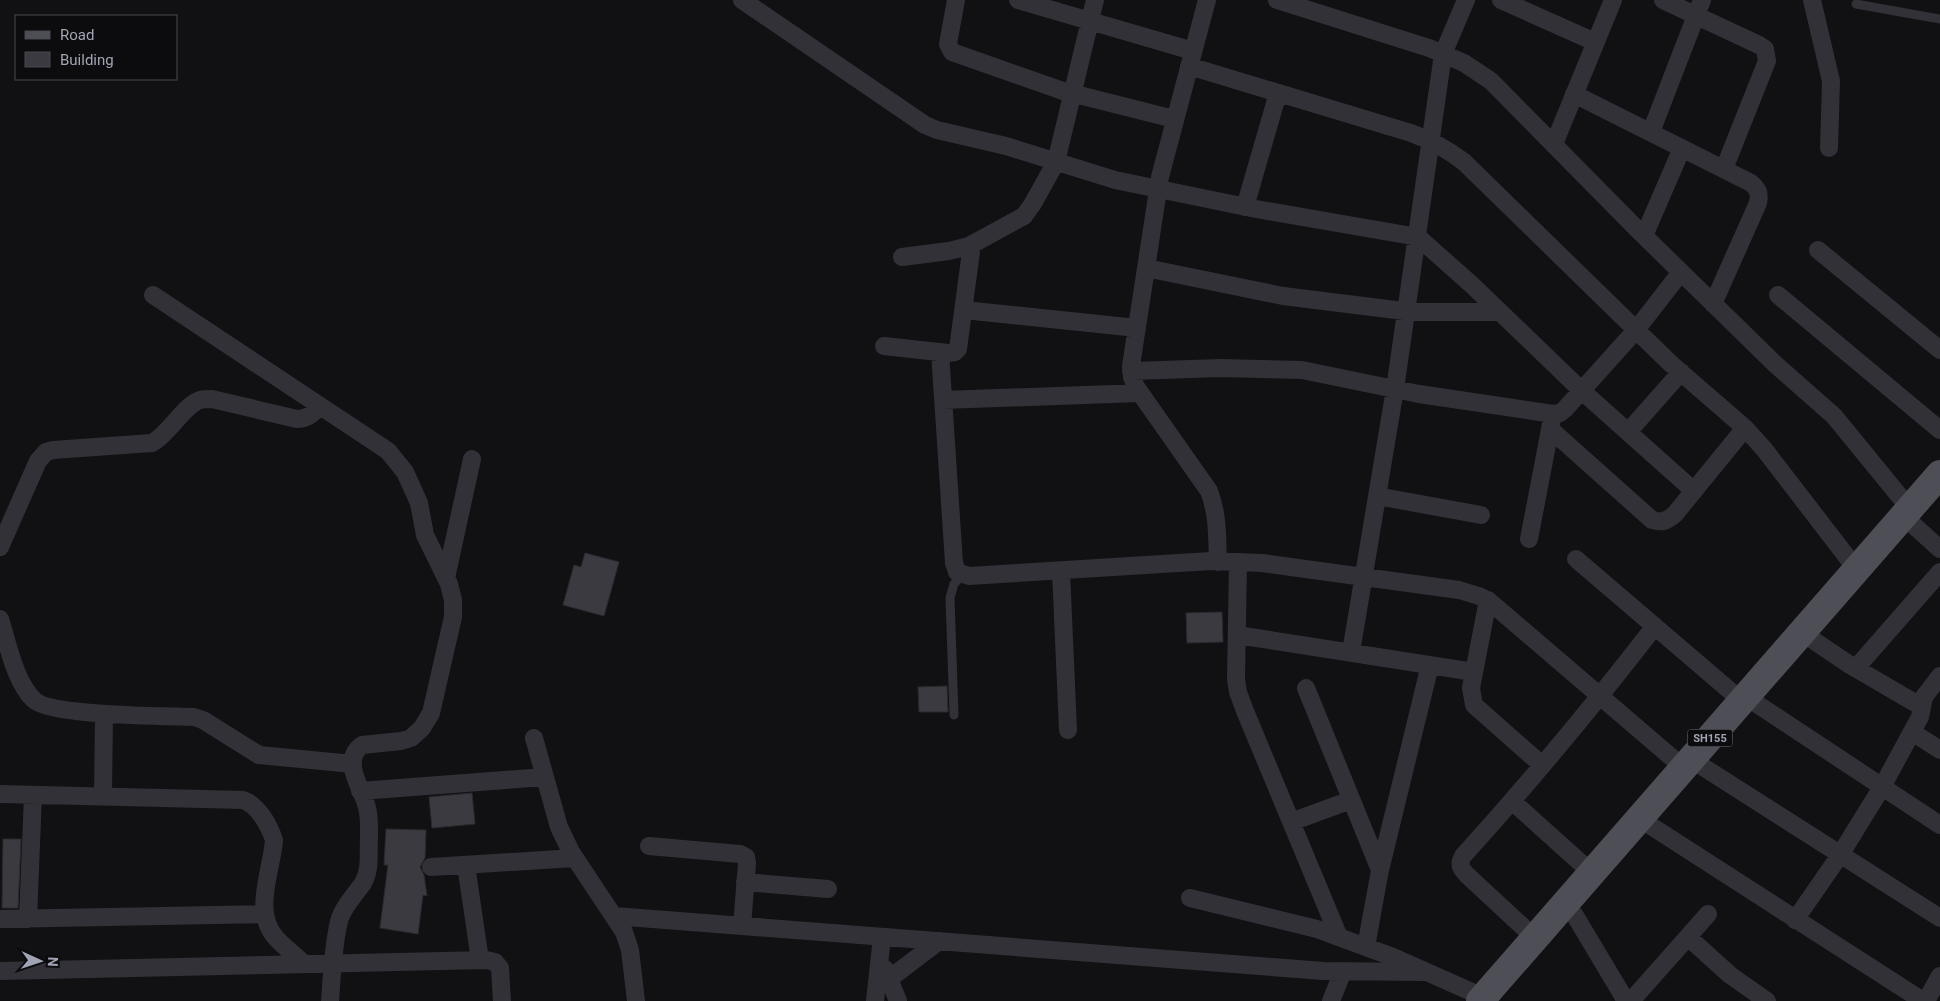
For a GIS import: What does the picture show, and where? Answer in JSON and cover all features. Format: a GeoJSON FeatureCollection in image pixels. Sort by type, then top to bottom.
{"type":"FeatureCollection","features":[{"type":"Feature","properties":{"kind":"main road","name":"SH155"},"geometry":{"type":"LineString","coordinates":[[1748,701],[1810,638],[1910,516],[1940,474]]}},
{"type":"Feature","properties":{"kind":"main road","name":"SH155"},"geometry":{"type":"LineString","coordinates":[[1910,516],[1940,489]]}},
{"type":"Feature","properties":{"kind":"main road","name":"SH155"},"geometry":{"type":"LineString","coordinates":[[1489,1000],[1574,914],[1692,767],[1857,570],[1885,545]]}},
{"type":"Feature","properties":{"kind":"main road","name":"SH155"},"geometry":{"type":"LineString","coordinates":[[1489,1000],[1535,938],[1592,873],[1692,767]]}},
{"type":"Feature","properties":{"kind":"street"},"geometry":{"type":"LineString","coordinates":[[742,0],[925,125],[937,130],[1006,146],[1115,180],[1245,207],[1418,237],[1582,391],[1694,491]]}},
{"type":"Feature","properties":{"kind":"street"},"geometry":{"type":"LineString","coordinates":[[956,0],[948,44],[952,52],[1073,94],[1174,119]]}},
{"type":"Feature","properties":{"kind":"street"},"geometry":{"type":"LineString","coordinates":[[1018,0],[1090,22],[1278,93],[1430,140],[1447,149],[1464,162],[1636,330],[1745,428],[1764,449],[1857,570]]}},
{"type":"Feature","properties":{"kind":"street"},"geometry":{"type":"LineString","coordinates":[[902,257],[949,251],[972,244],[1024,216],[1056,162],[1096,0]]}},
{"type":"Feature","properties":{"kind":"street"},"geometry":{"type":"LineString","coordinates":[[1207,0],[1174,119],[1158,189],[1131,371],[1140,392],[1209,491],[1214,504],[1216,518],[1218,562]]}},
{"type":"Feature","properties":{"kind":"street"},"geometry":{"type":"LineString","coordinates":[[1501,0],[1595,42]]}},
{"type":"Feature","properties":{"kind":"street"},"geometry":{"type":"LineString","coordinates":[[1554,144],[1613,0]]}},
{"type":"Feature","properties":{"kind":"street"},"geometry":{"type":"LineString","coordinates":[[1663,0],[1699,8],[1765,49],[1767,61],[1724,169]]}},
{"type":"Feature","properties":{"kind":"street"},"geometry":{"type":"LineString","coordinates":[[1812,0],[1831,81],[1829,148]]}},
{"type":"Feature","properties":{"kind":"street"},"geometry":{"type":"LineString","coordinates":[[1281,1],[1443,54],[1464,63],[1491,81],[1680,272],[1775,364],[1834,416],[1910,516],[1940,550]]}},
{"type":"Feature","properties":{"kind":"street"},"geometry":{"type":"LineString","coordinates":[[1351,652],[1418,237],[1443,54],[1463,1]]}},
{"type":"Feature","properties":{"kind":"street"},"geometry":{"type":"LineString","coordinates":[[1651,132],[1699,8]]}},
{"type":"Feature","properties":{"kind":"street"},"geometry":{"type":"LineString","coordinates":[[1245,207],[1278,93]]}},
{"type":"Feature","properties":{"kind":"street"},"geometry":{"type":"LineString","coordinates":[[1574,94],[1724,169],[1757,188],[1760,195],[1758,203],[1713,304]]}},
{"type":"Feature","properties":{"kind":"street"},"geometry":{"type":"LineString","coordinates":[[1644,236],[1682,148]]}},
{"type":"Feature","properties":{"kind":"street"},"geometry":{"type":"LineString","coordinates":[[884,346],[940,352],[955,352],[958,349],[972,244]]}},
{"type":"Feature","properties":{"kind":"street"},"geometry":{"type":"LineString","coordinates":[[1818,250],[1940,350]]}},
{"type":"Feature","properties":{"kind":"street"},"geometry":{"type":"LineString","coordinates":[[1146,268],[1283,296],[1406,311],[1500,312]]}},
{"type":"Feature","properties":{"kind":"street"},"geometry":{"type":"LineString","coordinates":[[1529,540],[1551,421],[1582,391],[1636,330],[1680,272]]}},
{"type":"Feature","properties":{"kind":"street"},"geometry":{"type":"LineString","coordinates":[[153,295],[388,451],[405,472],[419,502],[425,536],[446,578],[453,600],[453,617],[431,713],[422,728],[411,738],[401,741],[362,745],[357,749],[354,757],[353,773],[366,804],[369,819],[368,870],[363,882],[349,899],[340,918],[330,1001]]}},
{"type":"Feature","properties":{"kind":"street"},"geometry":{"type":"LineString","coordinates":[[1778,295],[1940,430]]}},
{"type":"Feature","properties":{"kind":"street"},"geometry":{"type":"LineString","coordinates":[[964,310],[1137,328]]}},
{"type":"Feature","properties":{"kind":"street"},"geometry":{"type":"LineString","coordinates":[[940,352],[954,563],[957,572],[962,575],[1238,562],[1262,563],[1459,590],[1479,596],[1488,600],[1600,696],[1692,767],[1840,855],[1940,918]]}},
{"type":"Feature","properties":{"kind":"street"},"geometry":{"type":"LineString","coordinates":[[1131,371],[1221,368],[1302,370],[1551,421],[1652,520],[1662,522],[1669,520],[1745,428]]}},
{"type":"Feature","properties":{"kind":"street"},"geometry":{"type":"LineString","coordinates":[[1628,432],[1681,372]]}},
{"type":"Feature","properties":{"kind":"street"},"geometry":{"type":"LineString","coordinates":[[943,400],[1140,392]]}},
{"type":"Feature","properties":{"kind":"street"},"geometry":{"type":"LineString","coordinates":[[0,547],[38,461],[46,452],[152,444],[161,438],[192,404],[201,400],[212,399],[304,419],[320,406]]}},
{"type":"Feature","properties":{"kind":"street"},"geometry":{"type":"LineString","coordinates":[[446,578],[472,459]]}},
{"type":"Feature","properties":{"kind":"street"},"geometry":{"type":"LineString","coordinates":[[1377,496],[1481,515]]}},
{"type":"Feature","properties":{"kind":"street"},"geometry":{"type":"LineString","coordinates":[[1576,559],[1748,701],[1940,825]]}},
{"type":"Feature","properties":{"kind":"street"},"geometry":{"type":"LineString","coordinates":[[1238,562],[1236,679],[1238,692],[1244,711],[1339,937]]}},
{"type":"Feature","properties":{"kind":"street"},"geometry":{"type":"LineString","coordinates":[[1060,571],[1068,730]]}},
{"type":"Feature","properties":{"kind":"street"},"geometry":{"type":"LineString","coordinates":[[1856,668],[1940,572]]}},
{"type":"Feature","properties":{"kind":"street"},"geometry":{"type":"LineString","coordinates":[[1488,600],[1471,688],[1474,704],[1542,765]]}},
{"type":"Feature","properties":{"kind":"street"},"geometry":{"type":"LineString","coordinates":[[0,619],[16,671],[35,702],[46,706],[104,714],[194,717],[203,720],[259,755],[354,764]]}},
{"type":"Feature","properties":{"kind":"street"},"geometry":{"type":"LineString","coordinates":[[1535,938],[1460,868],[1460,862],[1463,856],[1512,802],[1600,696],[1655,626]]}},
{"type":"Feature","properties":{"kind":"street"},"geometry":{"type":"LineString","coordinates":[[1237,635],[1474,672]]}},
{"type":"Feature","properties":{"kind":"street"},"geometry":{"type":"LineString","coordinates":[[1810,638],[1922,707]]}},
{"type":"Feature","properties":{"kind":"street"},"geometry":{"type":"LineString","coordinates":[[1366,948],[1380,870],[1430,665]]}},
{"type":"Feature","properties":{"kind":"street"},"geometry":{"type":"LineString","coordinates":[[1795,920],[1840,855],[1882,787],[1920,717],[1924,696],[1940,676]]}},
{"type":"Feature","properties":{"kind":"street"},"geometry":{"type":"LineString","coordinates":[[1306,688],[1380,870]]}},
{"type":"Feature","properties":{"kind":"street"},"geometry":{"type":"LineString","coordinates":[[103,796],[104,714]]}},
{"type":"Feature","properties":{"kind":"street"},"geometry":{"type":"LineString","coordinates":[[1912,732],[1940,750]]}},
{"type":"Feature","properties":{"kind":"street"},"geometry":{"type":"LineString","coordinates":[[534,738],[559,826],[575,858],[624,932],[630,950],[636,1001]]}},
{"type":"Feature","properties":{"kind":"street"},"geometry":{"type":"LineString","coordinates":[[360,791],[545,777]]}},
{"type":"Feature","properties":{"kind":"street"},"geometry":{"type":"LineString","coordinates":[[0,794],[243,800],[250,802],[266,824],[274,840],[264,914],[268,926],[275,937],[304,964]]}},
{"type":"Feature","properties":{"kind":"street"},"geometry":{"type":"LineString","coordinates":[[28,918],[33,795]]}},
{"type":"Feature","properties":{"kind":"street"},"geometry":{"type":"LineString","coordinates":[[1291,822],[1352,800]]}},
{"type":"Feature","properties":{"kind":"street"},"geometry":{"type":"LineString","coordinates":[[1512,802],[1592,873]]}},
{"type":"Feature","properties":{"kind":"street"},"geometry":{"type":"LineString","coordinates":[[1648,824],[1924,1001],[1940,976]]}},
{"type":"Feature","properties":{"kind":"street"},"geometry":{"type":"LineString","coordinates":[[648,846],[746,856],[742,926]]}},
{"type":"Feature","properties":{"kind":"street"},"geometry":{"type":"LineString","coordinates":[[431,867],[575,858]]}},
{"type":"Feature","properties":{"kind":"street"},"geometry":{"type":"LineString","coordinates":[[466,865],[480,960]]}},
{"type":"Feature","properties":{"kind":"street"},"geometry":{"type":"LineString","coordinates":[[745,882],[828,889]]}},
{"type":"Feature","properties":{"kind":"street"},"geometry":{"type":"LineString","coordinates":[[1190,898],[1317,929],[1489,1000]]}},
{"type":"Feature","properties":{"kind":"street"},"geometry":{"type":"LineString","coordinates":[[0,919],[264,914]]}},
{"type":"Feature","properties":{"kind":"street"},"geometry":{"type":"LineString","coordinates":[[1574,914],[1626,1001]]}},
{"type":"Feature","properties":{"kind":"street"},"geometry":{"type":"LineString","coordinates":[[1631,1001],[1708,914]]}},
{"type":"Feature","properties":{"kind":"street"},"geometry":{"type":"LineString","coordinates":[[614,916],[1323,971],[1425,972]]}},
{"type":"Feature","properties":{"kind":"street"},"geometry":{"type":"LineString","coordinates":[[875,1001],[882,937]]}},
{"type":"Feature","properties":{"kind":"street"},"geometry":{"type":"LineString","coordinates":[[1688,937],[1730,975],[1767,1001]]}},
{"type":"Feature","properties":{"kind":"street"},"geometry":{"type":"LineString","coordinates":[[889,979],[939,941]]}},
{"type":"Feature","properties":{"kind":"street"},"geometry":{"type":"LineString","coordinates":[[880,957],[898,1001]]}},
{"type":"Feature","properties":{"kind":"street"},"geometry":{"type":"LineString","coordinates":[[0,971],[480,960],[495,962],[500,968],[502,1001]]}},
{"type":"Feature","properties":{"kind":"street"},"geometry":{"type":"LineString","coordinates":[[1331,1001],[1343,971]]}},
{"type":"Feature","properties":{"kind":"lane"},"geometry":{"type":"LineString","coordinates":[[1856,4],[1940,18]]}},
{"type":"Feature","properties":{"kind":"lane"},"geometry":{"type":"LineString","coordinates":[[954,714],[950,598],[954,584],[962,575]]}},
{"type":"Feature","properties":{"kind":"building"},"geometry":{"type":"Polygon","coordinates":[[[585,553],[619,562],[604,616],[563,605],[574,565],[581,567],[585,553]]]}},
{"type":"Feature","properties":{"kind":"building"},"geometry":{"type":"Polygon","coordinates":[[[1222,612],[1223,642],[1187,643],[1186,613],[1222,612]]]}},
{"type":"Feature","properties":{"kind":"building"},"geometry":{"type":"Polygon","coordinates":[[[947,686],[948,712],[919,712],[918,687],[947,686]]]}},
{"type":"Feature","properties":{"kind":"building"},"geometry":{"type":"Polygon","coordinates":[[[472,793],[475,824],[432,828],[429,797],[472,793]]]}},
{"type":"Feature","properties":{"kind":"building"},"geometry":{"type":"Polygon","coordinates":[[[386,829],[426,830],[425,858],[420,867],[424,875],[427,896],[423,895],[418,934],[380,928],[388,865],[384,865],[386,829]]]}},
{"type":"Feature","properties":{"kind":"building"},"geometry":{"type":"Polygon","coordinates":[[[3,839],[21,839],[18,908],[2,908],[3,839]]]}}]}
